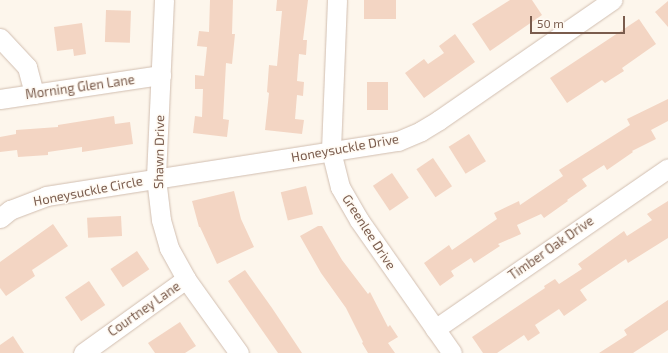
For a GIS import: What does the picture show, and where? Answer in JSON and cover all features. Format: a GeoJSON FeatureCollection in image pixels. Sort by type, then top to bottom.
{"type":"FeatureCollection","features":[{"type":"Feature","properties":{"kind":"street","name":"Shawn Drive"},"geometry":{"type":"LineString","coordinates":[[164,0],[156,178],[161,220],[169,248],[186,280],[239,353]]}},
{"type":"Feature","properties":{"kind":"street","name":"Greenlee Drive"},"geometry":{"type":"LineString","coordinates":[[337,0],[331,151],[340,187],[355,213],[452,353]]}},
{"type":"Feature","properties":{"kind":"street","name":"Honeysuckle Drive"},"geometry":{"type":"LineString","coordinates":[[156,178],[398,140],[421,131],[612,0]]}},
{"type":"Feature","properties":{"kind":"street"},"geometry":{"type":"LineString","coordinates":[[0,38],[27,67],[34,94]]}},
{"type":"Feature","properties":{"kind":"street","name":"Morning Glen Lane"},"geometry":{"type":"LineString","coordinates":[[0,99],[161,75]]}},
{"type":"Feature","properties":{"kind":"street","name":"Timber Oak Drive"},"geometry":{"type":"LineString","coordinates":[[435,329],[668,168]]}},
{"type":"Feature","properties":{"kind":"street","name":"Honeysuckle Circle"},"geometry":{"type":"LineString","coordinates":[[0,218],[10,210],[46,196],[156,178]]}},
{"type":"Feature","properties":{"kind":"street","name":"Courtney Lane"},"geometry":{"type":"LineString","coordinates":[[83,353],[186,280]]}},
{"type":"Feature","properties":{"kind":"building"},"geometry":{"type":"Polygon","coordinates":[[[210,0],[233,0],[232,34],[235,34],[232,64],[226,63],[223,119],[229,120],[227,137],[193,133],[195,116],[202,117],[203,89],[195,89],[195,75],[204,76],[207,47],[197,46],[199,31],[209,32],[210,0]]]}},
{"type":"Feature","properties":{"kind":"building"},"geometry":{"type":"Polygon","coordinates":[[[277,0],[308,0],[303,40],[307,40],[306,55],[299,54],[297,81],[304,82],[303,96],[297,95],[295,119],[304,120],[302,134],[265,130],[269,93],[267,92],[269,65],[277,66],[282,11],[276,11],[277,0]]]}},
{"type":"Feature","properties":{"kind":"building"},"geometry":{"type":"Polygon","coordinates":[[[364,0],[396,0],[396,19],[364,19],[364,0]]]}},
{"type":"Feature","properties":{"kind":"building"},"geometry":{"type":"Polygon","coordinates":[[[510,0],[532,0],[542,15],[490,51],[472,24],[510,0]]]}},
{"type":"Feature","properties":{"kind":"building"},"geometry":{"type":"Polygon","coordinates":[[[668,1],[668,27],[655,12],[668,1]]]}},
{"type":"Feature","properties":{"kind":"building"},"geometry":{"type":"Polygon","coordinates":[[[106,10],[131,11],[130,43],[105,42],[106,10]]]}},
{"type":"Feature","properties":{"kind":"building"},"geometry":{"type":"Polygon","coordinates":[[[639,19],[656,44],[622,68],[624,71],[605,83],[602,80],[567,103],[550,78],[639,19]]]}},
{"type":"Feature","properties":{"kind":"building"},"geometry":{"type":"Polygon","coordinates":[[[82,23],[86,54],[74,56],[73,49],[57,51],[54,27],[82,23]]]}},
{"type":"Feature","properties":{"kind":"building"},"geometry":{"type":"Polygon","coordinates":[[[455,34],[475,62],[424,98],[405,73],[424,59],[428,64],[444,53],[439,46],[455,34]]]}},
{"type":"Feature","properties":{"kind":"building"},"geometry":{"type":"Polygon","coordinates":[[[367,82],[388,82],[388,110],[367,110],[367,82]]]}},
{"type":"Feature","properties":{"kind":"building"},"geometry":{"type":"Polygon","coordinates":[[[668,99],[668,121],[651,130],[656,139],[632,151],[633,152],[607,170],[604,165],[582,179],[587,186],[567,200],[568,201],[544,218],[541,214],[517,225],[521,234],[498,244],[500,246],[474,263],[471,258],[451,271],[454,276],[440,286],[424,263],[449,245],[452,250],[497,219],[494,213],[519,201],[520,205],[563,176],[559,170],[630,125],[627,119],[668,99]]]}},
{"type":"Feature","properties":{"kind":"building"},"geometry":{"type":"Polygon","coordinates":[[[114,116],[115,124],[130,122],[133,144],[82,152],[82,147],[48,152],[48,155],[18,157],[17,150],[0,152],[0,137],[16,134],[16,130],[58,127],[58,125],[114,116]]]}},
{"type":"Feature","properties":{"kind":"building"},"geometry":{"type":"Polygon","coordinates":[[[469,134],[486,161],[466,174],[449,147],[469,134]]]}},
{"type":"Feature","properties":{"kind":"building"},"geometry":{"type":"Polygon","coordinates":[[[433,158],[452,186],[435,197],[416,169],[433,158]]]}},
{"type":"Feature","properties":{"kind":"building"},"geometry":{"type":"Polygon","coordinates":[[[392,173],[409,198],[390,211],[373,186],[392,173]]]}},
{"type":"Feature","properties":{"kind":"building"},"geometry":{"type":"Polygon","coordinates":[[[306,186],[313,214],[288,220],[281,192],[306,186]]]}},
{"type":"Feature","properties":{"kind":"building"},"geometry":{"type":"Polygon","coordinates":[[[234,191],[241,219],[254,247],[217,264],[199,227],[192,201],[234,191]]]}},
{"type":"Feature","properties":{"kind":"building"},"geometry":{"type":"Polygon","coordinates":[[[668,201],[668,238],[628,263],[626,259],[580,290],[587,300],[564,316],[559,309],[535,325],[540,333],[528,341],[524,335],[497,353],[483,353],[472,337],[545,288],[544,286],[555,279],[559,284],[582,269],[578,264],[624,231],[627,236],[652,220],[647,214],[668,201]]]}},
{"type":"Feature","properties":{"kind":"building"},"geometry":{"type":"Polygon","coordinates":[[[121,216],[122,236],[88,238],[87,218],[121,216]]]}},
{"type":"Feature","properties":{"kind":"building"},"geometry":{"type":"Polygon","coordinates":[[[53,224],[68,246],[32,270],[35,276],[6,296],[0,288],[0,262],[53,224]]]}},
{"type":"Feature","properties":{"kind":"building"},"geometry":{"type":"Polygon","coordinates":[[[318,226],[322,226],[342,260],[368,294],[370,292],[388,327],[390,325],[398,337],[388,343],[395,353],[368,353],[346,308],[321,273],[300,236],[318,226]]]}},
{"type":"Feature","properties":{"kind":"building"},"geometry":{"type":"Polygon","coordinates":[[[137,251],[149,269],[123,287],[110,269],[137,251]]]}},
{"type":"Feature","properties":{"kind":"building"},"geometry":{"type":"Polygon","coordinates":[[[245,270],[302,353],[278,353],[228,281],[245,270]]]}},
{"type":"Feature","properties":{"kind":"building"},"geometry":{"type":"Polygon","coordinates":[[[89,281],[105,305],[81,321],[65,297],[89,281]]]}},
{"type":"Feature","properties":{"kind":"building"},"geometry":{"type":"Polygon","coordinates":[[[668,300],[668,330],[633,353],[599,353],[627,335],[624,330],[668,300]]]}},
{"type":"Feature","properties":{"kind":"building"},"geometry":{"type":"Polygon","coordinates":[[[180,322],[196,346],[185,353],[155,353],[148,343],[180,322]]]}},
{"type":"Feature","properties":{"kind":"building"},"geometry":{"type":"Polygon","coordinates":[[[13,336],[24,353],[0,353],[0,345],[13,336]]]}}]}
